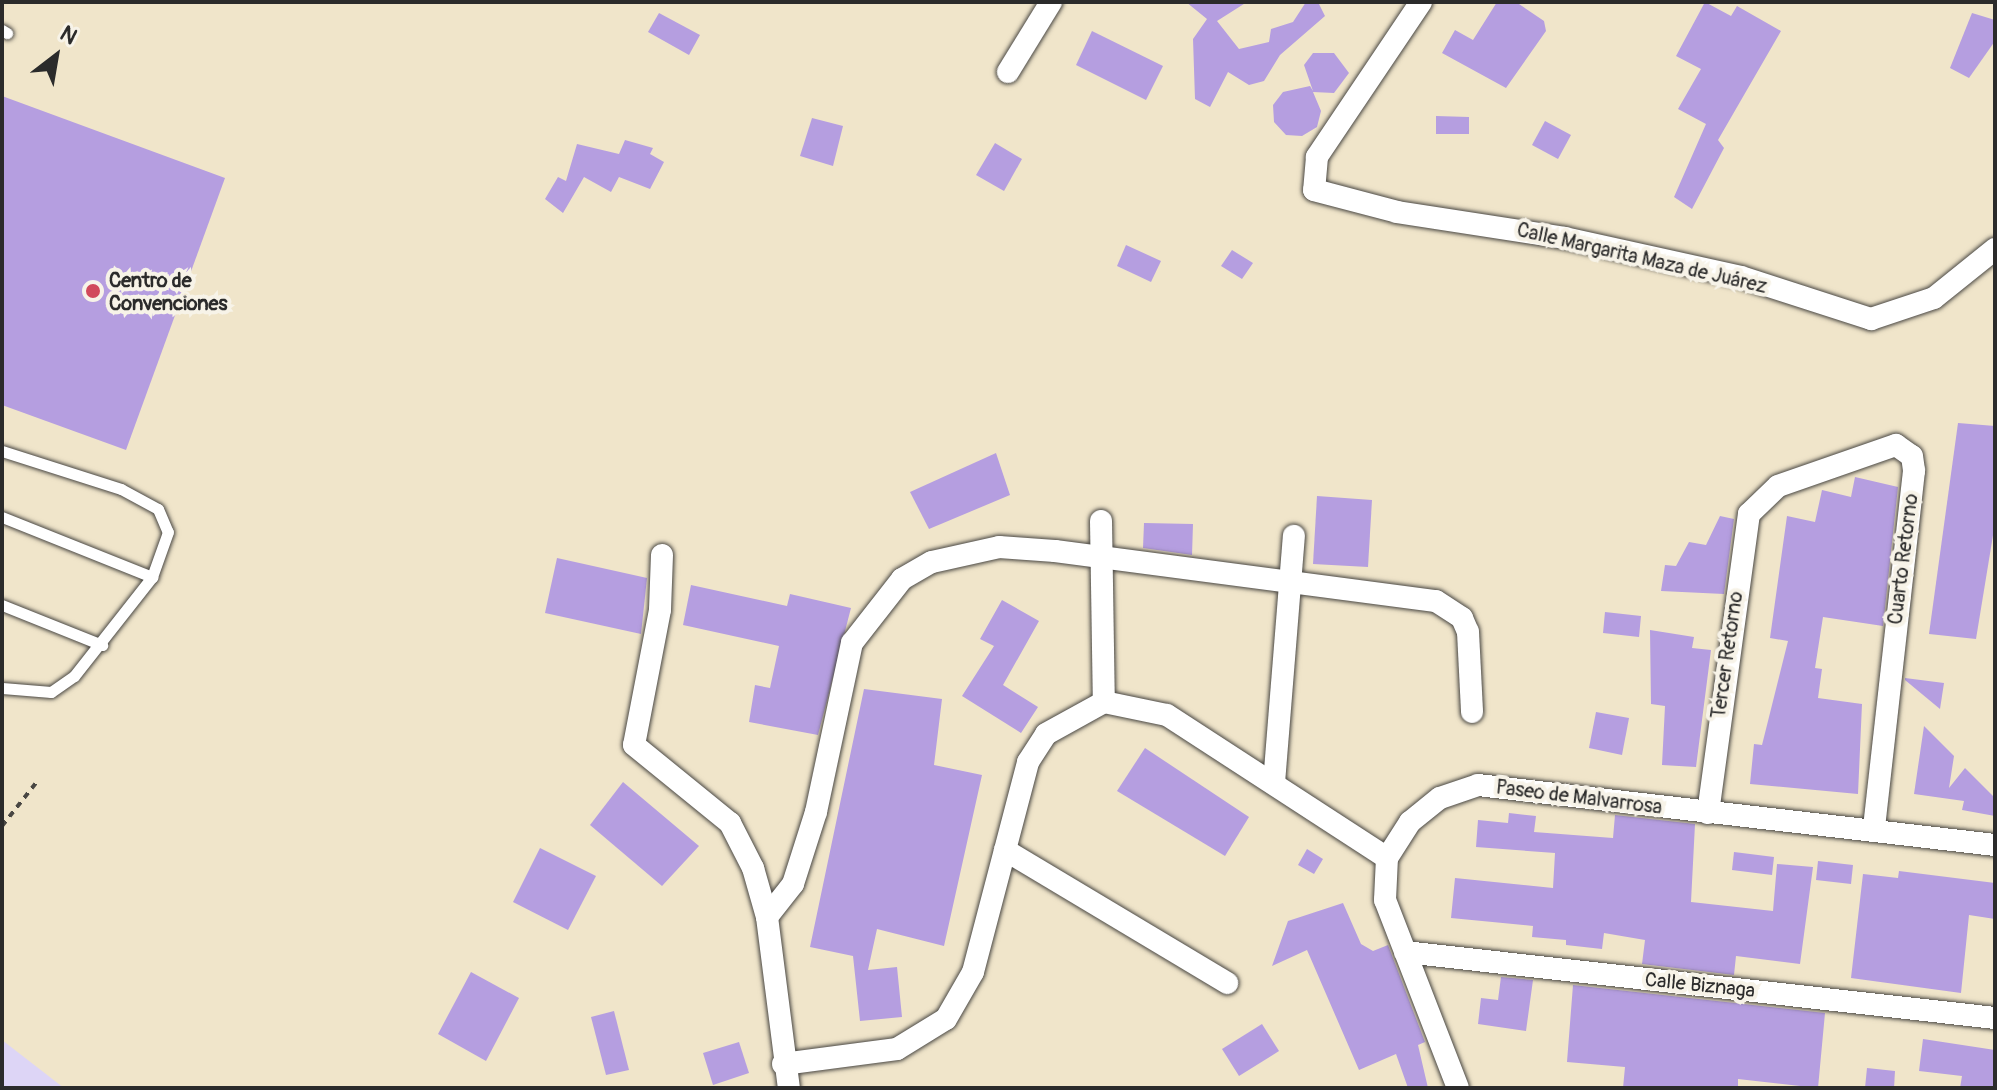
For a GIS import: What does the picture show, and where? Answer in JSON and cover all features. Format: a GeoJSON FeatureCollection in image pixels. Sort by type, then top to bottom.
{"type":"FeatureCollection","features":[{"type":"Feature","properties":{"kind":"street"},"geometry":{"type":"LineString","coordinates":[[1008,72],[1051,2]]}},
{"type":"Feature","properties":{"kind":"street","name":"Calle Margarita Maza de Juárez"},"geometry":{"type":"LineString","coordinates":[[1421,2],[1317,157],[1314,190],[1397,212],[1565,238],[1741,277],[1871,319],[1934,298],[1995,249]]}},
{"type":"Feature","properties":{"kind":"street","name":"Cuarto Retorno"},"geometry":{"type":"LineString","coordinates":[[1759,500],[1885,445],[1912,456],[1874,830]]}},
{"type":"Feature","properties":{"kind":"street","name":"Tercer Retorno"},"geometry":{"type":"LineString","coordinates":[[1708,813],[1727,641],[1746,527],[1759,500]]}},
{"type":"Feature","properties":{"kind":"street"},"geometry":{"type":"LineString","coordinates":[[1101,521],[1104,702]]}},
{"type":"Feature","properties":{"kind":"street"},"geometry":{"type":"LineString","coordinates":[[1274,783],[1293,583],[1294,536]]}},
{"type":"Feature","properties":{"kind":"street"},"geometry":{"type":"LineString","coordinates":[[767,917],[793,884],[816,812],[852,643],[893,588],[932,562],[999,547],[1436,601],[1456,611],[1468,632],[1472,712]]}},
{"type":"Feature","properties":{"kind":"street"},"geometry":{"type":"LineString","coordinates":[[662,555],[660,610],[634,745],[730,823],[767,917],[783,1064],[789,1088]]}},
{"type":"Feature","properties":{"kind":"street"},"geometry":{"type":"LineString","coordinates":[[783,1064],[897,1049],[946,1019],[973,972],[1005,850],[1017,788],[1046,734],[1104,702],[1167,715],[1387,858]]}},
{"type":"Feature","properties":{"kind":"street","name":"Paseo de Malvarrosa"},"geometry":{"type":"LineString","coordinates":[[1458,1088],[1385,900],[1387,858],[1410,822],[1440,798],[1478,785],[1995,845]]}},
{"type":"Feature","properties":{"kind":"street"},"geometry":{"type":"LineString","coordinates":[[1005,850],[1227,983]]}},
{"type":"Feature","properties":{"kind":"street","name":"Calle Biznaga"},"geometry":{"type":"LineString","coordinates":[[1405,952],[1995,1018]]}},
{"type":"Feature","properties":{"kind":"lane"},"geometry":{"type":"LineString","coordinates":[[2,451],[121,489],[158,509],[168,532],[152,577],[102,645],[51,692],[2,688]]}},
{"type":"Feature","properties":{"kind":"lane"},"geometry":{"type":"LineString","coordinates":[[2,517],[152,577]]}},
{"type":"Feature","properties":{"kind":"lane"},"geometry":{"type":"LineString","coordinates":[[2,605],[102,645]]}},
{"type":"Feature","properties":{"kind":"path"},"geometry":{"type":"LineString","coordinates":[[2,826],[36,783]]}},
{"type":"Feature","properties":{"kind":"shaded area"},"geometry":{"type":"Polygon","coordinates":[[[2,1040],[64,1088],[2,1088],[2,1040]]]}},
{"type":"Feature","properties":{"kind":"building"},"geometry":{"type":"Polygon","coordinates":[[[1186,2],[1247,2],[1217,21],[1239,49],[1269,42],[1271,29],[1293,22],[1306,2],[1319,4],[1325,16],[1280,55],[1264,81],[1249,85],[1228,72],[1210,107],[1195,99],[1193,39],[1207,19],[1186,2]]]}},
{"type":"Feature","properties":{"kind":"building"},"geometry":{"type":"Polygon","coordinates":[[[1497,2],[1516,2],[1544,21],[1546,31],[1506,88],[1442,53],[1455,30],[1473,40],[1497,2]]]}},
{"type":"Feature","properties":{"kind":"building"},"geometry":{"type":"Polygon","coordinates":[[[1705,2],[1731,16],[1737,6],[1781,31],[1718,140],[1724,148],[1692,209],[1674,197],[1706,124],[1678,109],[1701,69],[1676,56],[1705,2]]]}},
{"type":"Feature","properties":{"kind":"building"},"geometry":{"type":"Polygon","coordinates":[[[659,13],[700,35],[689,55],[648,32],[659,13]]]}},
{"type":"Feature","properties":{"kind":"building"},"geometry":{"type":"Polygon","coordinates":[[[1972,13],[1995,20],[1995,41],[1969,78],[1950,68],[1972,13]]]}},
{"type":"Feature","properties":{"kind":"building"},"geometry":{"type":"Polygon","coordinates":[[[1092,31],[1163,66],[1146,100],[1076,65],[1092,31]]]}},
{"type":"Feature","properties":{"kind":"building"},"geometry":{"type":"Polygon","coordinates":[[[1313,53],[1334,53],[1349,73],[1334,93],[1313,92],[1321,111],[1317,127],[1302,136],[1286,135],[1274,122],[1273,105],[1283,92],[1310,86],[1313,91],[1304,65],[1313,53]]]}},
{"type":"Feature","properties":{"kind":"building","name":"Centro de Convenciones"},"geometry":{"type":"Polygon","coordinates":[[[2,96],[225,178],[126,450],[2,405],[2,96]]]}},
{"type":"Feature","properties":{"kind":"building"},"geometry":{"type":"Polygon","coordinates":[[[1436,116],[1469,117],[1469,134],[1436,134],[1436,116]]]}},
{"type":"Feature","properties":{"kind":"building"},"geometry":{"type":"Polygon","coordinates":[[[812,118],[843,126],[833,166],[800,156],[812,118]]]}},
{"type":"Feature","properties":{"kind":"building"},"geometry":{"type":"Polygon","coordinates":[[[1545,121],[1571,135],[1558,159],[1532,145],[1545,121]]]}},
{"type":"Feature","properties":{"kind":"building"},"geometry":{"type":"Polygon","coordinates":[[[625,140],[653,148],[650,154],[664,162],[650,189],[619,177],[611,192],[584,177],[563,213],[545,199],[558,177],[566,181],[577,144],[619,154],[625,140]]]}},
{"type":"Feature","properties":{"kind":"building"},"geometry":{"type":"Polygon","coordinates":[[[995,143],[1022,159],[1004,191],[976,175],[995,143]]]}},
{"type":"Feature","properties":{"kind":"building"},"geometry":{"type":"Polygon","coordinates":[[[1126,245],[1161,261],[1151,282],[1117,266],[1126,245]]]}},
{"type":"Feature","properties":{"kind":"building"},"geometry":{"type":"Polygon","coordinates":[[[1232,250],[1253,263],[1242,279],[1221,266],[1232,250]]]}},
{"type":"Feature","properties":{"kind":"building"},"geometry":{"type":"Polygon","coordinates":[[[1958,423],[1995,426],[1995,523],[1976,639],[1929,634],[1958,423]]]}},
{"type":"Feature","properties":{"kind":"building"},"geometry":{"type":"Polygon","coordinates":[[[996,453],[1010,495],[929,529],[910,492],[996,453]]]}},
{"type":"Feature","properties":{"kind":"building"},"geometry":{"type":"Polygon","coordinates":[[[1855,477],[1898,487],[1883,626],[1823,617],[1815,668],[1822,669],[1818,698],[1862,704],[1858,794],[1750,784],[1754,744],[1762,745],[1788,641],[1770,638],[1787,516],[1815,522],[1822,490],[1851,497],[1855,477]]]}},
{"type":"Feature","properties":{"kind":"building"},"geometry":{"type":"Polygon","coordinates":[[[1317,496],[1372,500],[1368,567],[1313,564],[1317,496]]]}},
{"type":"Feature","properties":{"kind":"building"},"geometry":{"type":"Polygon","coordinates":[[[1720,516],[1734,519],[1724,594],[1661,591],[1665,565],[1676,566],[1689,542],[1706,545],[1720,516]]]}},
{"type":"Feature","properties":{"kind":"building"},"geometry":{"type":"Polygon","coordinates":[[[1144,523],[1193,524],[1192,555],[1143,548],[1144,523]]]}},
{"type":"Feature","properties":{"kind":"building"},"geometry":{"type":"Polygon","coordinates":[[[557,558],[647,578],[641,634],[545,613],[557,558]]]}},
{"type":"Feature","properties":{"kind":"building"},"geometry":{"type":"Polygon","coordinates":[[[691,585],[787,606],[790,594],[851,608],[818,735],[749,722],[755,685],[770,688],[779,646],[683,625],[691,585]]]}},
{"type":"Feature","properties":{"kind":"building"},"geometry":{"type":"Polygon","coordinates":[[[1002,600],[1039,621],[1003,685],[1038,707],[1021,733],[962,696],[994,646],[980,639],[1002,600]]]}},
{"type":"Feature","properties":{"kind":"building"},"geometry":{"type":"Polygon","coordinates":[[[1605,612],[1641,616],[1639,637],[1603,633],[1605,612]]]}},
{"type":"Feature","properties":{"kind":"building"},"geometry":{"type":"Polygon","coordinates":[[[1650,630],[1694,637],[1692,648],[1711,650],[1696,767],[1662,765],[1665,706],[1651,704],[1650,630]]]}},
{"type":"Feature","properties":{"kind":"building"},"geometry":{"type":"Polygon","coordinates":[[[1905,680],[1944,683],[1940,709],[1905,680]]]}},
{"type":"Feature","properties":{"kind":"building"},"geometry":{"type":"Polygon","coordinates":[[[864,689],[942,699],[934,765],[982,775],[944,946],[877,929],[868,970],[897,967],[902,1017],[860,1021],[853,956],[810,947],[864,689]]]}},
{"type":"Feature","properties":{"kind":"building"},"geometry":{"type":"Polygon","coordinates":[[[1596,712],[1629,718],[1622,755],[1589,748],[1596,712]]]}},
{"type":"Feature","properties":{"kind":"building"},"geometry":{"type":"Polygon","coordinates":[[[1924,726],[1954,756],[1949,788],[1965,768],[1995,798],[1995,816],[1962,810],[1964,801],[1914,794],[1924,726]]]}},
{"type":"Feature","properties":{"kind":"building"},"geometry":{"type":"Polygon","coordinates":[[[1145,748],[1249,817],[1225,856],[1117,791],[1145,748]]]}},
{"type":"Feature","properties":{"kind":"building"},"geometry":{"type":"Polygon","coordinates":[[[623,782],[699,846],[662,886],[590,825],[623,782]]]}},
{"type":"Feature","properties":{"kind":"building"},"geometry":{"type":"Polygon","coordinates":[[[1509,813],[1536,816],[1534,832],[1613,838],[1615,815],[1695,824],[1691,902],[1773,911],[1777,864],[1813,867],[1800,964],[1736,956],[1734,975],[1642,964],[1645,940],[1604,933],[1602,949],[1566,945],[1566,940],[1532,937],[1533,926],[1451,918],[1455,878],[1553,888],[1555,853],[1476,847],[1478,820],[1508,823],[1509,813]]]}},
{"type":"Feature","properties":{"kind":"building"},"geometry":{"type":"Polygon","coordinates":[[[540,848],[596,876],[568,930],[513,902],[540,848]]]}},
{"type":"Feature","properties":{"kind":"building"},"geometry":{"type":"Polygon","coordinates":[[[1307,849],[1323,859],[1314,874],[1298,865],[1307,849]]]}},
{"type":"Feature","properties":{"kind":"building"},"geometry":{"type":"Polygon","coordinates":[[[1734,852],[1774,857],[1772,875],[1732,870],[1734,852]]]}},
{"type":"Feature","properties":{"kind":"building"},"geometry":{"type":"Polygon","coordinates":[[[1818,861],[1853,865],[1851,884],[1816,880],[1818,861]]]}},
{"type":"Feature","properties":{"kind":"building"},"geometry":{"type":"Polygon","coordinates":[[[1899,871],[1995,883],[1995,919],[1969,915],[1961,993],[1851,978],[1863,874],[1898,878],[1899,871]]]}},
{"type":"Feature","properties":{"kind":"building"},"geometry":{"type":"Polygon","coordinates":[[[1343,903],[1361,944],[1373,951],[1388,945],[1425,1042],[1418,1045],[1428,1088],[1408,1088],[1396,1054],[1359,1070],[1307,950],[1272,966],[1288,921],[1343,903]]]}},
{"type":"Feature","properties":{"kind":"building"},"geometry":{"type":"Polygon","coordinates":[[[471,972],[519,998],[486,1061],[438,1034],[471,972]]]}},
{"type":"Feature","properties":{"kind":"building"},"geometry":{"type":"Polygon","coordinates":[[[1501,977],[1533,980],[1526,1031],[1478,1024],[1481,998],[1498,1000],[1501,977]]]}},
{"type":"Feature","properties":{"kind":"building"},"geometry":{"type":"Polygon","coordinates":[[[1573,985],[1825,1013],[1818,1088],[1738,1079],[1738,1088],[1623,1088],[1625,1067],[1567,1062],[1573,985]]]}},
{"type":"Feature","properties":{"kind":"building"},"geometry":{"type":"Polygon","coordinates":[[[614,1011],[629,1070],[606,1075],[591,1017],[614,1011]]]}},
{"type":"Feature","properties":{"kind":"building"},"geometry":{"type":"Polygon","coordinates":[[[1262,1024],[1279,1051],[1239,1076],[1222,1049],[1262,1024]]]}},
{"type":"Feature","properties":{"kind":"building"},"geometry":{"type":"Polygon","coordinates":[[[1923,1039],[1995,1050],[1995,1088],[1960,1088],[1962,1076],[1919,1071],[1923,1039]]]}},
{"type":"Feature","properties":{"kind":"building"},"geometry":{"type":"Polygon","coordinates":[[[739,1042],[749,1073],[713,1085],[703,1053],[739,1042]]]}},
{"type":"Feature","properties":{"kind":"building"},"geometry":{"type":"Polygon","coordinates":[[[1867,1068],[1895,1071],[1894,1088],[1865,1088],[1867,1068]]]}},
{"type":"Feature","properties":{"kind":"place","name":"Centro de Convenciones"},"geometry":{"type":"Point","coordinates":[93,291]}}]}
